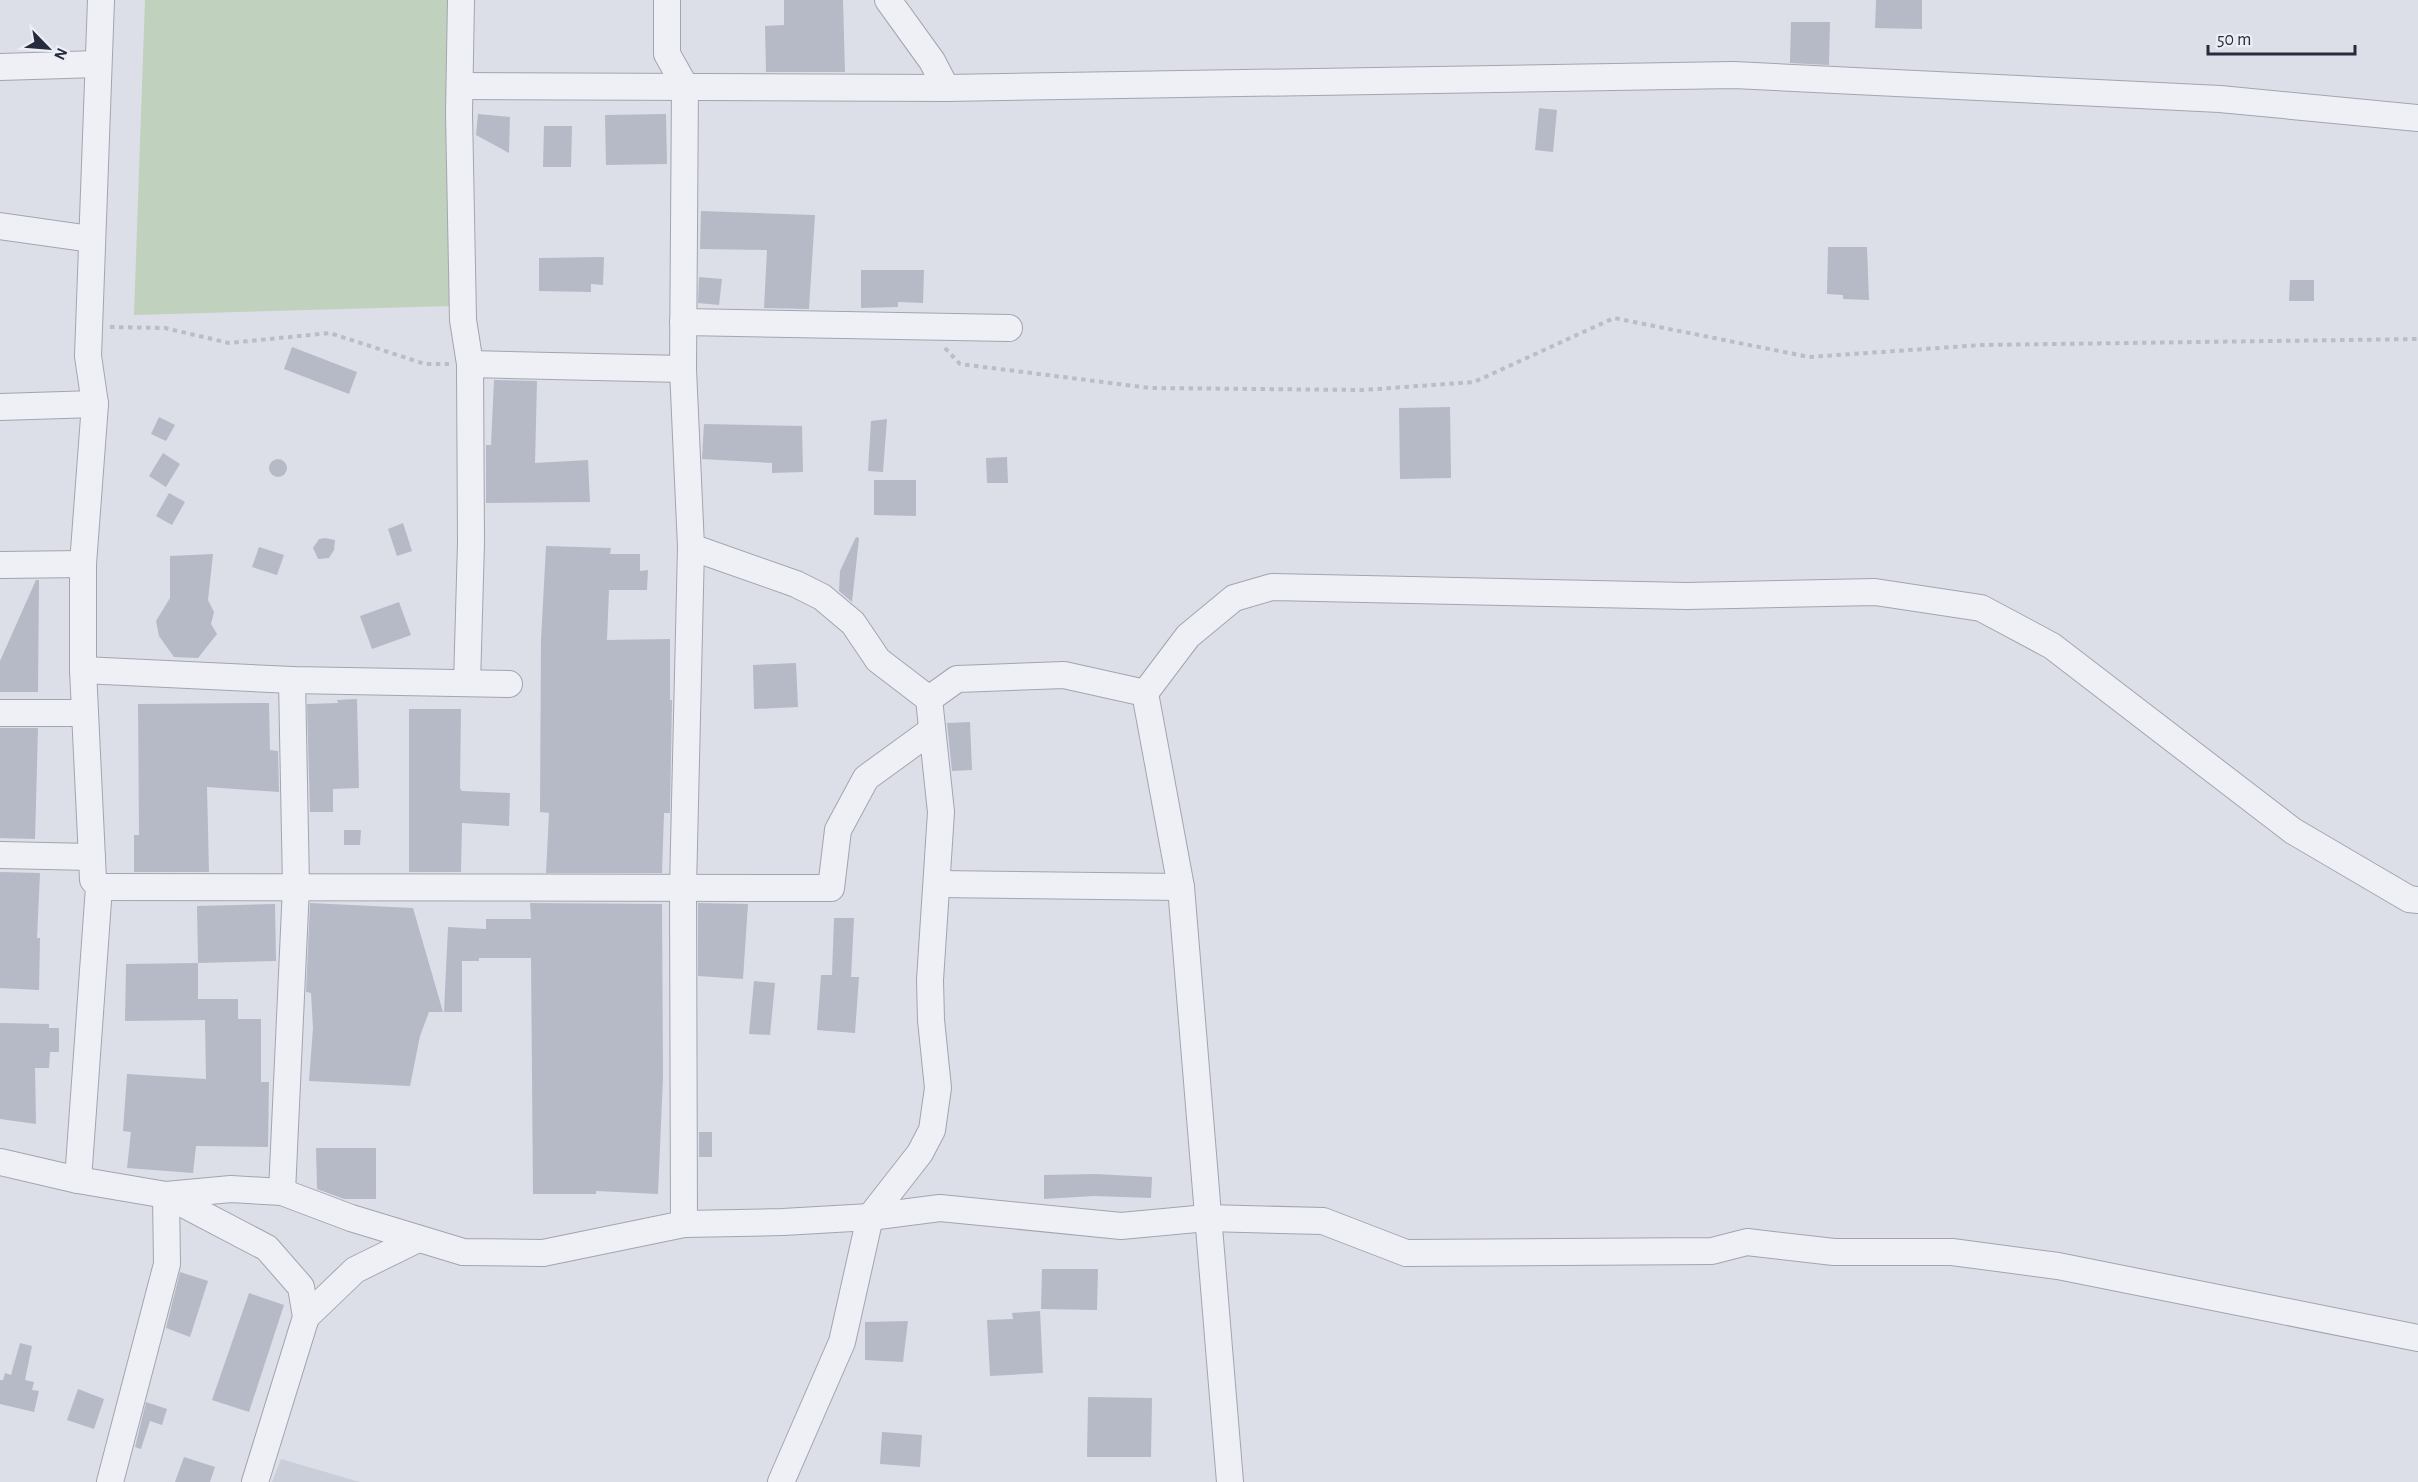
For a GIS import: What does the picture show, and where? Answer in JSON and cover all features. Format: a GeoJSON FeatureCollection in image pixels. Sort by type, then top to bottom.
{"type":"FeatureCollection","features":[{"type":"Feature","properties":{"kind":"street"},"geometry":{"type":"LineString","coordinates":[[78,1180],[99,887],[93,880],[83,670],[83,564],[95,404],[88,356],[88,326],[101,0]]}},
{"type":"Feature","properties":{"kind":"street"},"geometry":{"type":"LineString","coordinates":[[460,0],[463,320],[470,364],[471,543],[467,683]]}},
{"type":"Feature","properties":{"kind":"street"},"geometry":{"type":"LineString","coordinates":[[667,0],[667,54],[685,86],[683,369],[692,547],[683,888],[684,1224]]}},
{"type":"Feature","properties":{"kind":"street"},"geometry":{"type":"LineString","coordinates":[[888,0],[932,61],[946,88]]}},
{"type":"Feature","properties":{"kind":"street"},"geometry":{"type":"LineString","coordinates":[[0,67],[98,64]]}},
{"type":"Feature","properties":{"kind":"street"},"geometry":{"type":"LineString","coordinates":[[460,86],[946,88],[1734,75],[2220,99],[2418,118]]}},
{"type":"Feature","properties":{"kind":"street"},"geometry":{"type":"LineString","coordinates":[[0,226],[91,239]]}},
{"type":"Feature","properties":{"kind":"street"},"geometry":{"type":"LineString","coordinates":[[683,322],[1010,328]]}},
{"type":"Feature","properties":{"kind":"street"},"geometry":{"type":"LineString","coordinates":[[470,364],[683,369]]}},
{"type":"Feature","properties":{"kind":"street"},"geometry":{"type":"LineString","coordinates":[[0,407],[95,404]]}},
{"type":"Feature","properties":{"kind":"street"},"geometry":{"type":"LineString","coordinates":[[692,547],[796,584],[822,597],[852,623],[878,660],[929,699],[941,812],[930,990],[938,1088],[932,1130],[920,1153],[870,1216],[842,1342],[781,1482]]}},
{"type":"Feature","properties":{"kind":"street"},"geometry":{"type":"LineString","coordinates":[[0,565],[83,564]]}},
{"type":"Feature","properties":{"kind":"street"},"geometry":{"type":"LineString","coordinates":[[1230,1482],[1180,887],[1145,693],[1196,630],[1234,598],[1272,587],[1687,596],[1875,592],[1981,608],[2052,646],[2293,831],[2409,899],[2418,900]]}},
{"type":"Feature","properties":{"kind":"street"},"geometry":{"type":"LineString","coordinates":[[83,670],[292,680],[509,684]]}},
{"type":"Feature","properties":{"kind":"street"},"geometry":{"type":"LineString","coordinates":[[929,699],[957,679],[1064,675],[1145,693]]}},
{"type":"Feature","properties":{"kind":"street"},"geometry":{"type":"LineString","coordinates":[[282,1191],[296,887],[292,680]]}},
{"type":"Feature","properties":{"kind":"street"},"geometry":{"type":"LineString","coordinates":[[0,713],[85,713]]}},
{"type":"Feature","properties":{"kind":"street"},"geometry":{"type":"LineString","coordinates":[[99,887],[831,888],[838,830],[866,778],[932,730]]}},
{"type":"Feature","properties":{"kind":"street"},"geometry":{"type":"LineString","coordinates":[[0,855],[92,857]]}},
{"type":"Feature","properties":{"kind":"street"},"geometry":{"type":"LineString","coordinates":[[937,884],[1180,887]]}},
{"type":"Feature","properties":{"kind":"street"},"geometry":{"type":"LineString","coordinates":[[0,1162],[78,1180],[166,1195],[231,1189],[282,1191],[351,1218],[463,1252],[543,1253],[684,1224],[783,1222],[940,1208],[1121,1226],[1207,1218],[1323,1221],[1406,1253],[1712,1251],[1747,1242],[1834,1252],[1952,1252],[2058,1266],[2418,1338]]}},
{"type":"Feature","properties":{"kind":"street"},"geometry":{"type":"LineString","coordinates":[[166,1195],[267,1248],[301,1287],[306,1317],[255,1482]]}},
{"type":"Feature","properties":{"kind":"street"},"geometry":{"type":"LineString","coordinates":[[110,1482],[166,1264],[166,1195]]}},
{"type":"Feature","properties":{"kind":"street"},"geometry":{"type":"LineString","coordinates":[[306,1317],[355,1270],[418,1239]]}},
{"type":"Feature","properties":{"kind":"path"},"geometry":{"type":"LineString","coordinates":[[924,326],[960,364],[1150,388],[1340,390],[1474,382],[1614,318],[1809,357],[1981,345],[2418,339]]}},
{"type":"Feature","properties":{"kind":"path"},"geometry":{"type":"LineString","coordinates":[[88,326],[165,328],[230,344],[330,333],[425,364],[470,364]]}},
{"type":"Feature","properties":{"kind":"shaded area"},"geometry":{"type":"Polygon","coordinates":[[[281,1459],[360,1482],[272,1482],[281,1459]]]}},
{"type":"Feature","properties":{"kind":"green space"},"geometry":{"type":"Polygon","coordinates":[[[145,0],[454,0],[452,306],[134,315],[145,0]]]}},
{"type":"Feature","properties":{"kind":"building"},"geometry":{"type":"Polygon","coordinates":[[[784,0],[843,0],[845,72],[766,72],[765,26],[784,25],[784,0]]]}},
{"type":"Feature","properties":{"kind":"building"},"geometry":{"type":"Polygon","coordinates":[[[1876,0],[1922,0],[1922,29],[1875,28],[1876,0]]]}},
{"type":"Feature","properties":{"kind":"building"},"geometry":{"type":"Polygon","coordinates":[[[1791,22],[1830,22],[1829,65],[1790,63],[1791,22]]]}},
{"type":"Feature","properties":{"kind":"building"},"geometry":{"type":"Polygon","coordinates":[[[1539,108],[1557,110],[1553,152],[1535,150],[1539,108]]]}},
{"type":"Feature","properties":{"kind":"building"},"geometry":{"type":"Polygon","coordinates":[[[478,114],[510,117],[509,153],[476,135],[478,114]]]}},
{"type":"Feature","properties":{"kind":"building"},"geometry":{"type":"Polygon","coordinates":[[[666,114],[667,164],[606,165],[605,115],[666,114]]]}},
{"type":"Feature","properties":{"kind":"building"},"geometry":{"type":"Polygon","coordinates":[[[544,126],[572,126],[571,167],[543,167],[544,126]]]}},
{"type":"Feature","properties":{"kind":"building"},"geometry":{"type":"Polygon","coordinates":[[[701,211],[815,215],[809,309],[764,308],[767,250],[700,249],[701,211]]]}},
{"type":"Feature","properties":{"kind":"building"},"geometry":{"type":"Polygon","coordinates":[[[1828,247],[1867,247],[1869,300],[1843,299],[1843,295],[1827,294],[1828,247]]]}},
{"type":"Feature","properties":{"kind":"building"},"geometry":{"type":"Polygon","coordinates":[[[604,257],[603,285],[591,284],[591,292],[539,291],[539,258],[604,257]]]}},
{"type":"Feature","properties":{"kind":"building"},"geometry":{"type":"Polygon","coordinates":[[[861,270],[924,270],[923,303],[898,302],[898,307],[861,308],[861,270]]]}},
{"type":"Feature","properties":{"kind":"building"},"geometry":{"type":"Polygon","coordinates":[[[699,277],[722,279],[719,305],[698,303],[699,277]]]}},
{"type":"Feature","properties":{"kind":"building"},"geometry":{"type":"Polygon","coordinates":[[[2290,280],[2314,280],[2314,301],[2289,301],[2290,280]]]}},
{"type":"Feature","properties":{"kind":"building"},"geometry":{"type":"Polygon","coordinates":[[[292,347],[357,372],[349,394],[284,369],[292,347]]]}},
{"type":"Feature","properties":{"kind":"building"},"geometry":{"type":"Polygon","coordinates":[[[494,380],[537,381],[535,463],[588,460],[590,502],[486,503],[486,445],[491,445],[494,380]]]}},
{"type":"Feature","properties":{"kind":"building"},"geometry":{"type":"Polygon","coordinates":[[[1450,407],[1451,478],[1400,479],[1399,408],[1450,407]]]}},
{"type":"Feature","properties":{"kind":"building"},"geometry":{"type":"Polygon","coordinates":[[[159,417],[175,425],[166,441],[151,434],[159,417]]]}},
{"type":"Feature","properties":{"kind":"building"},"geometry":{"type":"Polygon","coordinates":[[[887,419],[883,472],[868,471],[871,421],[887,419]]]}},
{"type":"Feature","properties":{"kind":"building"},"geometry":{"type":"Polygon","coordinates":[[[704,424],[802,426],[803,472],[772,473],[772,463],[702,459],[704,424]]]}},
{"type":"Feature","properties":{"kind":"building"},"geometry":{"type":"Polygon","coordinates":[[[163,453],[180,464],[166,487],[149,476],[163,453]]]}},
{"type":"Feature","properties":{"kind":"building"},"geometry":{"type":"Polygon","coordinates":[[[1007,457],[1008,483],[987,483],[986,458],[1007,457]]]}},
{"type":"Feature","properties":{"kind":"building"},"geometry":{"type":"Polygon","coordinates":[[[278,459],[284,462],[287,468],[284,474],[278,477],[272,474],[269,468],[272,462],[278,459]]]}},
{"type":"Feature","properties":{"kind":"building"},"geometry":{"type":"Polygon","coordinates":[[[874,480],[916,480],[916,516],[874,515],[874,480]]]}},
{"type":"Feature","properties":{"kind":"building"},"geometry":{"type":"Polygon","coordinates":[[[169,493],[185,502],[172,525],[156,516],[169,493]]]}},
{"type":"Feature","properties":{"kind":"building"},"geometry":{"type":"Polygon","coordinates":[[[403,523],[412,551],[397,556],[388,529],[403,523]]]}},
{"type":"Feature","properties":{"kind":"building"},"geometry":{"type":"Polygon","coordinates":[[[856,537],[859,538],[852,602],[839,591],[840,571],[856,537]]]}},
{"type":"Feature","properties":{"kind":"building"},"geometry":{"type":"Polygon","coordinates":[[[319,539],[335,540],[334,550],[329,558],[318,559],[313,548],[319,539]]]}},
{"type":"Feature","properties":{"kind":"building"},"geometry":{"type":"Polygon","coordinates":[[[546,546],[611,548],[610,554],[640,554],[640,571],[648,570],[647,590],[609,590],[607,640],[670,639],[670,700],[672,700],[670,813],[664,813],[662,873],[546,873],[549,813],[540,812],[541,640],[546,546]]]}},
{"type":"Feature","properties":{"kind":"building"},"geometry":{"type":"Polygon","coordinates":[[[259,547],[284,555],[277,575],[252,567],[259,547]]]}},
{"type":"Feature","properties":{"kind":"building"},"geometry":{"type":"Polygon","coordinates":[[[213,554],[208,600],[214,612],[211,624],[217,634],[198,658],[174,657],[159,636],[156,621],[170,598],[170,556],[213,554]]]}},
{"type":"Feature","properties":{"kind":"building"},"geometry":{"type":"Polygon","coordinates":[[[36,580],[39,580],[38,692],[0,692],[0,661],[36,580]]]}},
{"type":"Feature","properties":{"kind":"building"},"geometry":{"type":"Polygon","coordinates":[[[399,602],[411,635],[372,649],[360,616],[399,602]]]}},
{"type":"Feature","properties":{"kind":"building"},"geometry":{"type":"Polygon","coordinates":[[[796,663],[798,707],[754,709],[753,665],[796,663]]]}},
{"type":"Feature","properties":{"kind":"building"},"geometry":{"type":"Polygon","coordinates":[[[357,699],[359,788],[333,789],[333,812],[310,812],[307,704],[338,703],[337,700],[357,699]]]}},
{"type":"Feature","properties":{"kind":"building"},"geometry":{"type":"Polygon","coordinates":[[[269,703],[270,750],[278,751],[279,792],[207,787],[209,872],[134,872],[134,835],[139,835],[138,704],[269,703]]]}},
{"type":"Feature","properties":{"kind":"building"},"geometry":{"type":"Polygon","coordinates":[[[409,709],[461,709],[460,788],[462,791],[510,793],[509,826],[462,823],[461,872],[409,872],[409,709]]]}},
{"type":"Feature","properties":{"kind":"building"},"geometry":{"type":"Polygon","coordinates":[[[970,722],[972,770],[952,771],[947,723],[970,722]]]}},
{"type":"Feature","properties":{"kind":"building"},"geometry":{"type":"Polygon","coordinates":[[[0,728],[38,728],[35,839],[0,838],[0,728]]]}},
{"type":"Feature","properties":{"kind":"building"},"geometry":{"type":"Polygon","coordinates":[[[344,830],[361,830],[360,845],[344,845],[344,830]]]}},
{"type":"Feature","properties":{"kind":"building"},"geometry":{"type":"Polygon","coordinates":[[[0,872],[40,873],[37,938],[40,938],[39,990],[0,988],[0,872]]]}},
{"type":"Feature","properties":{"kind":"building"},"geometry":{"type":"Polygon","coordinates":[[[310,903],[413,908],[443,1012],[429,1012],[420,1036],[410,1086],[309,1081],[313,1028],[311,993],[306,992],[310,903]]]}},
{"type":"Feature","properties":{"kind":"building"},"geometry":{"type":"Polygon","coordinates":[[[530,903],[662,904],[663,1077],[658,1194],[596,1191],[596,1194],[533,1194],[531,958],[479,958],[479,961],[462,961],[462,1012],[444,1012],[448,927],[486,929],[486,919],[531,919],[530,903]]]}},
{"type":"Feature","properties":{"kind":"building"},"geometry":{"type":"Polygon","coordinates":[[[698,903],[748,904],[743,979],[698,976],[698,903]]]}},
{"type":"Feature","properties":{"kind":"building"},"geometry":{"type":"Polygon","coordinates":[[[275,904],[276,961],[198,963],[197,906],[275,904]]]}},
{"type":"Feature","properties":{"kind":"building"},"geometry":{"type":"Polygon","coordinates":[[[834,918],[854,918],[851,977],[859,977],[855,1033],[817,1030],[821,975],[832,975],[834,918]]]}},
{"type":"Feature","properties":{"kind":"building"},"geometry":{"type":"Polygon","coordinates":[[[198,963],[198,999],[238,999],[238,1019],[261,1019],[261,1082],[269,1082],[268,1147],[196,1146],[193,1173],[127,1168],[131,1132],[123,1131],[127,1074],[206,1079],[205,1020],[125,1021],[126,964],[198,963]]]}},
{"type":"Feature","properties":{"kind":"building"},"geometry":{"type":"Polygon","coordinates":[[[754,981],[775,983],[770,1035],[749,1034],[754,981]]]}},
{"type":"Feature","properties":{"kind":"building"},"geometry":{"type":"Polygon","coordinates":[[[0,1023],[49,1024],[49,1028],[59,1028],[59,1052],[50,1052],[49,1068],[35,1068],[36,1124],[0,1119],[0,1023]]]}},
{"type":"Feature","properties":{"kind":"building"},"geometry":{"type":"Polygon","coordinates":[[[699,1132],[712,1132],[712,1157],[699,1157],[699,1132]]]}},
{"type":"Feature","properties":{"kind":"building"},"geometry":{"type":"Polygon","coordinates":[[[316,1148],[376,1148],[376,1199],[344,1199],[317,1189],[316,1148]]]}},
{"type":"Feature","properties":{"kind":"building"},"geometry":{"type":"Polygon","coordinates":[[[1096,1174],[1152,1177],[1151,1198],[1094,1196],[1044,1199],[1044,1175],[1096,1174]]]}},
{"type":"Feature","properties":{"kind":"building"},"geometry":{"type":"Polygon","coordinates":[[[1042,1269],[1098,1269],[1097,1310],[1041,1309],[1042,1269]]]}},
{"type":"Feature","properties":{"kind":"building"},"geometry":{"type":"Polygon","coordinates":[[[180,1272],[208,1281],[190,1337],[166,1328],[180,1272]]]}},
{"type":"Feature","properties":{"kind":"building"},"geometry":{"type":"Polygon","coordinates":[[[249,1293],[284,1305],[249,1412],[212,1400],[249,1293]]]}},
{"type":"Feature","properties":{"kind":"building"},"geometry":{"type":"Polygon","coordinates":[[[1040,1311],[1043,1373],[990,1376],[987,1320],[1013,1319],[1012,1313],[1040,1311]]]}},
{"type":"Feature","properties":{"kind":"building"},"geometry":{"type":"Polygon","coordinates":[[[908,1321],[903,1362],[865,1360],[865,1322],[908,1321]]]}},
{"type":"Feature","properties":{"kind":"building"},"geometry":{"type":"Polygon","coordinates":[[[20,1343],[32,1346],[25,1380],[34,1382],[32,1390],[39,1391],[34,1412],[0,1404],[0,1380],[3,1380],[5,1373],[11,1375],[20,1343]]]}},
{"type":"Feature","properties":{"kind":"building"},"geometry":{"type":"Polygon","coordinates":[[[78,1389],[104,1399],[94,1429],[67,1420],[78,1389]]]}},
{"type":"Feature","properties":{"kind":"building"},"geometry":{"type":"Polygon","coordinates":[[[1088,1397],[1152,1398],[1151,1457],[1087,1457],[1088,1397]]]}},
{"type":"Feature","properties":{"kind":"building"},"geometry":{"type":"Polygon","coordinates":[[[146,1402],[167,1409],[162,1425],[150,1421],[141,1449],[135,1447],[146,1402]]]}},
{"type":"Feature","properties":{"kind":"building"},"geometry":{"type":"Polygon","coordinates":[[[882,1432],[922,1435],[920,1467],[880,1464],[882,1432]]]}},
{"type":"Feature","properties":{"kind":"building"},"geometry":{"type":"Polygon","coordinates":[[[184,1457],[215,1467],[210,1482],[175,1482],[184,1457]]]}}]}
